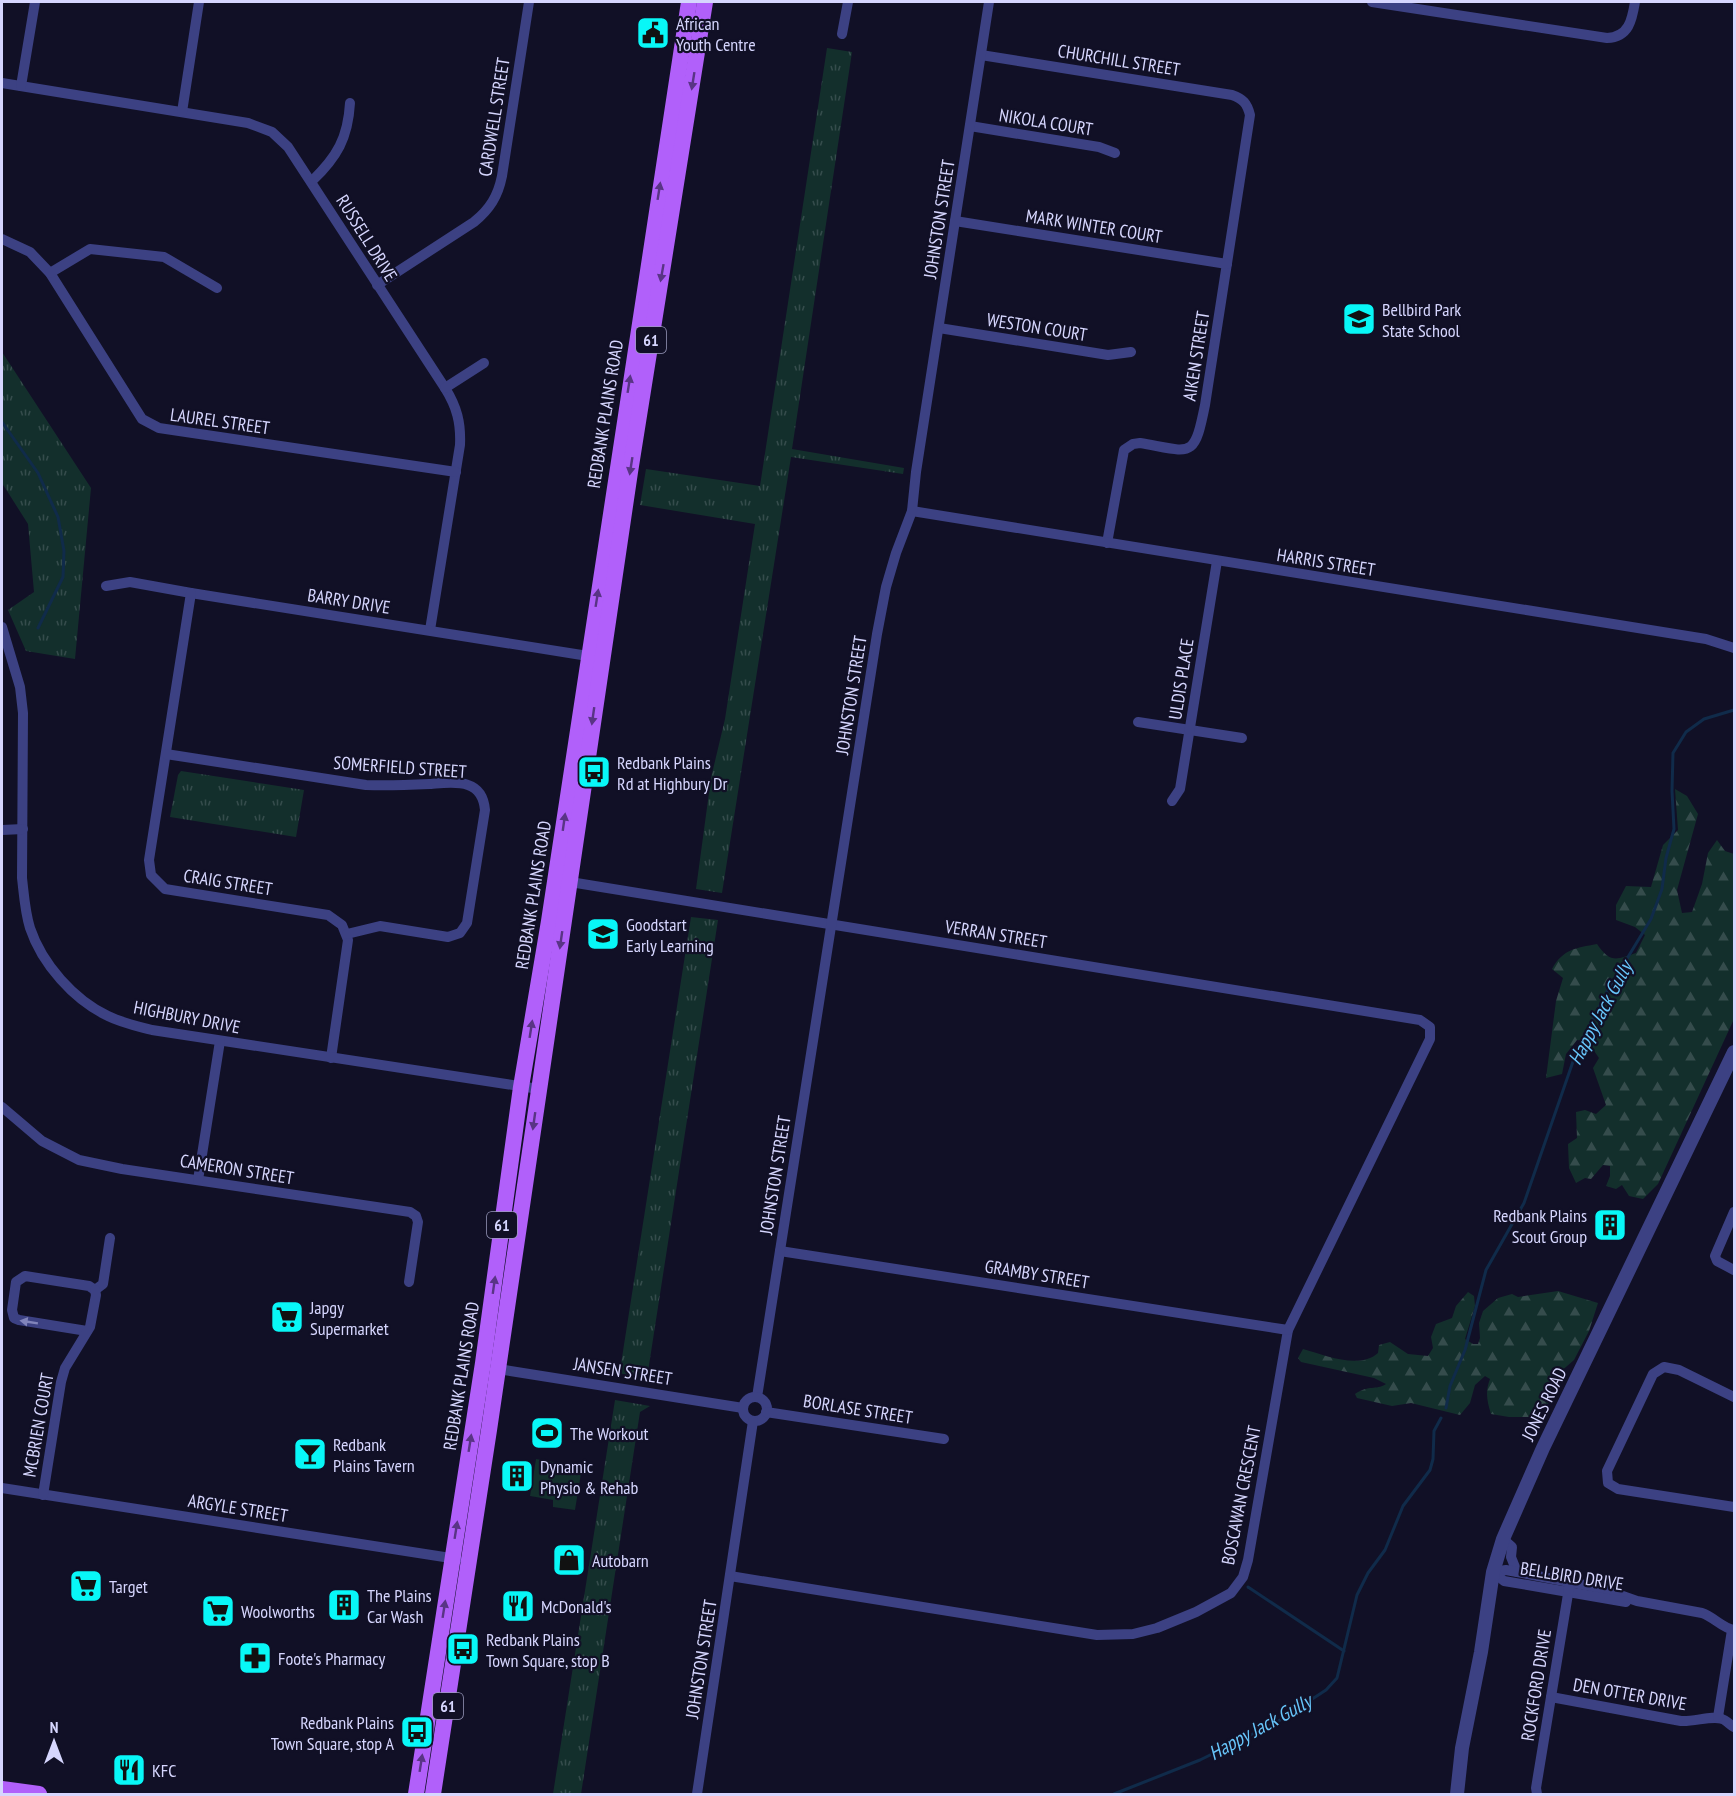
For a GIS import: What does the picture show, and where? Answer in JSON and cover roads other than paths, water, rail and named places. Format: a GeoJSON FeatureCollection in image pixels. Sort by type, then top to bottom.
{"type":"FeatureCollection","features":[{"type":"Feature","properties":{"kind":"main road","name":"REDBANK PLAINS ROAD"},"geometry":{"type":"LineString","coordinates":[[416,1794],[452,1558],[499,1317],[507,1310],[539,1089],[588,656],[689,2]]}},
{"type":"Feature","properties":{"kind":"main road","name":"REDBANK PLAINS ROAD"},"geometry":{"type":"LineString","coordinates":[[433,1794],[469,1561],[521,1086],[562,881],[705,2]]}},
{"type":"Feature","properties":{"kind":"main road"},"geometry":{"type":"LineString","coordinates":[[430,1708],[441,1699],[449,1651],[458,1642]]}},
{"type":"Feature","properties":{"kind":"main road"},"geometry":{"type":"LineString","coordinates":[[2,1789],[39,1794]]}},
{"type":"Feature","properties":{"kind":"street"},"geometry":{"type":"LineString","coordinates":[[21,86],[35,2]]}},
{"type":"Feature","properties":{"kind":"street"},"geometry":{"type":"LineString","coordinates":[[183,112],[199,2]]}},
{"type":"Feature","properties":{"kind":"street","name":"CARDWELL STREET"},"geometry":{"type":"LineString","coordinates":[[377,285],[474,222],[484,214],[496,197],[502,176],[529,2]]}},
{"type":"Feature","properties":{"kind":"street"},"geometry":{"type":"LineString","coordinates":[[842,34],[848,2]]}},
{"type":"Feature","properties":{"kind":"street","name":"JOHNSTON STREET"},"geometry":{"type":"LineString","coordinates":[[756,1397],[886,587],[912,511],[916,472],[989,2]]}},
{"type":"Feature","properties":{"kind":"street"},"geometry":{"type":"LineString","coordinates":[[1372,2],[1607,38],[1620,36],[1628,28],[1635,2]]}},
{"type":"Feature","properties":{"kind":"street","name":"CHURCHILL STREET"},"geometry":{"type":"LineString","coordinates":[[981,55],[1232,95],[1243,99],[1248,106]]}},
{"type":"Feature","properties":{"kind":"street","name":"RUSSELL DRIVE"},"geometry":{"type":"LineString","coordinates":[[2,83],[248,123],[272,132],[288,147],[445,388],[458,414],[461,429],[456,472],[430,630]]}},
{"type":"Feature","properties":{"kind":"street"},"geometry":{"type":"LineString","coordinates":[[312,181],[344,142],[350,118],[350,104]]}},
{"type":"Feature","properties":{"kind":"street","name":"AIKEN STREET"},"geometry":{"type":"LineString","coordinates":[[1107,543],[1124,450],[1133,444],[1140,443],[1183,450],[1194,445],[1197,439],[1205,405],[1250,115],[1248,106]]}},
{"type":"Feature","properties":{"kind":"street","name":"NIKOLA COURT"},"geometry":{"type":"LineString","coordinates":[[970,126],[1099,147],[1115,153]]}},
{"type":"Feature","properties":{"kind":"street","name":"MARK WINTER COURT"},"geometry":{"type":"LineString","coordinates":[[955,221],[1227,264]]}},
{"type":"Feature","properties":{"kind":"street","name":"LAUREL STREET"},"geometry":{"type":"LineString","coordinates":[[2,239],[30,252],[51,273],[142,419],[159,428],[456,472]]}},
{"type":"Feature","properties":{"kind":"street"},"geometry":{"type":"LineString","coordinates":[[51,273],[90,249],[164,257],[217,288]]}},
{"type":"Feature","properties":{"kind":"street","name":"WESTON COURT"},"geometry":{"type":"LineString","coordinates":[[939,328],[1108,355],[1131,352]]}},
{"type":"Feature","properties":{"kind":"street"},"geometry":{"type":"LineString","coordinates":[[445,388],[484,363]]}},
{"type":"Feature","properties":{"kind":"street","name":"HARRIS STREET"},"geometry":{"type":"LineString","coordinates":[[912,511],[1706,639],[1734,648]]}},
{"type":"Feature","properties":{"kind":"street","name":"ULDIS PLACE"},"geometry":{"type":"LineString","coordinates":[[1172,801],[1180,789],[1217,561]]}},
{"type":"Feature","properties":{"kind":"street","name":"BARRY DRIVE"},"geometry":{"type":"LineString","coordinates":[[106,586],[130,582],[588,656]]}},
{"type":"Feature","properties":{"kind":"street","name":"CRAIG STREET"},"geometry":{"type":"LineString","coordinates":[[191,593],[149,860],[151,875],[165,888],[328,915],[342,925],[347,934]]}},
{"type":"Feature","properties":{"kind":"street","name":"HIGHBURY DRIVE"},"geometry":{"type":"LineString","coordinates":[[2,627],[20,687],[23,713],[22,878],[30,927],[38,948],[56,974],[81,998],[114,1018],[152,1030],[539,1089]]}},
{"type":"Feature","properties":{"kind":"street"},"geometry":{"type":"LineString","coordinates":[[1138,722],[1242,738]]}},
{"type":"Feature","properties":{"kind":"street","name":"SOMERFIELD STREET"},"geometry":{"type":"LineString","coordinates":[[166,754],[366,785],[456,783],[469,785],[478,790],[484,800],[485,810],[467,923],[460,933],[448,937],[380,926],[347,934]]}},
{"type":"Feature","properties":{"kind":"street"},"geometry":{"type":"LineString","coordinates":[[2,830],[23,829]]}},
{"type":"Feature","properties":{"kind":"street","name":"VERRAN STREET"},"geometry":{"type":"LineString","coordinates":[[562,881],[1420,1020],[1430,1027]]}},
{"type":"Feature","properties":{"kind":"street"},"geometry":{"type":"LineString","coordinates":[[331,1058],[347,934]]}},
{"type":"Feature","properties":{"kind":"street","name":"BOSCAWAN CRESCENT"},"geometry":{"type":"LineString","coordinates":[[730,1576],[1097,1635],[1127,1636],[1157,1628],[1196,1612],[1231,1593],[1243,1577],[1288,1330],[1430,1039],[1430,1027]]}},
{"type":"Feature","properties":{"kind":"street"},"geometry":{"type":"LineString","coordinates":[[198,1180],[220,1041]]}},
{"type":"Feature","properties":{"kind":"street","name":"JONES ROAD"},"geometry":{"type":"LineString","coordinates":[[1457,1794],[1462,1748],[1481,1652],[1493,1572],[1503,1539],[1543,1448],[1734,1052]]}},
{"type":"Feature","properties":{"kind":"street","name":"CAMERON STREET"},"geometry":{"type":"LineString","coordinates":[[2,1107],[42,1141],[79,1160],[122,1169],[410,1212],[416,1216],[418,1222],[409,1282]]}},
{"type":"Feature","properties":{"kind":"street"},"geometry":{"type":"LineString","coordinates":[[1734,1212],[1715,1256],[1717,1261],[1734,1270]]}},
{"type":"Feature","properties":{"kind":"street","name":"MCBRIEN COURT"},"geometry":{"type":"LineString","coordinates":[[43,1495],[61,1382],[65,1368],[87,1331],[93,1316],[96,1295],[94,1290],[103,1284],[110,1238]]}},
{"type":"Feature","properties":{"kind":"street","name":"GRAMBY STREET"},"geometry":{"type":"LineString","coordinates":[[780,1251],[1288,1330]]}},
{"type":"Feature","properties":{"kind":"street"},"geometry":{"type":"LineString","coordinates":[[87,1331],[14,1318],[12,1310],[16,1282],[25,1276],[89,1286],[94,1290]]}},
{"type":"Feature","properties":{"kind":"street","name":"JANSEN STREET"},"geometry":{"type":"LineString","coordinates":[[491,1366],[743,1408]]}},
{"type":"Feature","properties":{"kind":"street"},"geometry":{"type":"LineString","coordinates":[[1734,1396],[1679,1370],[1664,1367],[1653,1374],[1606,1476],[1608,1483],[1618,1489],[1734,1507]]}},
{"type":"Feature","properties":{"kind":"street"},"geometry":{"type":"LineString","coordinates":[[756,1397],[765,1403],[766,1412],[761,1419],[753,1421],[745,1416],[743,1408],[748,1400],[756,1397]]}},
{"type":"Feature","properties":{"kind":"street","name":"BORLASE STREET"},"geometry":{"type":"LineString","coordinates":[[766,1412],[944,1439]]}},
{"type":"Feature","properties":{"kind":"street","name":"JOHNSTON STREET"},"geometry":{"type":"LineString","coordinates":[[697,1794],[753,1421]]}},
{"type":"Feature","properties":{"kind":"street","name":"ARGYLE STREET"},"geometry":{"type":"LineString","coordinates":[[2,1488],[469,1561]]}},
{"type":"Feature","properties":{"kind":"street","name":"BELLBIRD DRIVE"},"geometry":{"type":"LineString","coordinates":[[1503,1539],[1512,1547],[1511,1557],[1517,1572]]}},
{"type":"Feature","properties":{"kind":"street","name":"BELLBIRD DRIVE"},"geometry":{"type":"LineString","coordinates":[[1493,1572],[1506,1570],[1517,1572],[1626,1602],[1637,1601],[1702,1613],[1733,1630]]}},
{"type":"Feature","properties":{"kind":"street","name":"BELLBIRD DRIVE"},"geometry":{"type":"LineString","coordinates":[[1493,1572],[1504,1581],[1569,1587]]}},
{"type":"Feature","properties":{"kind":"street","name":"ROCKFORD DRIVE"},"geometry":{"type":"LineString","coordinates":[[1537,1794],[1536,1788],[1569,1587]]}},
{"type":"Feature","properties":{"kind":"street"},"geometry":{"type":"LineString","coordinates":[[1733,1630],[1718,1717],[1734,1727]]}},
{"type":"Feature","properties":{"kind":"street","name":"DEN OTTER DRIVE"},"geometry":{"type":"LineString","coordinates":[[1551,1697],[1681,1721],[1692,1722],[1718,1717]]}},
{"type":"Feature","properties":{"kind":"waterway"},"geometry":{"type":"LineString","coordinates":[[2,422],[38,473],[58,517],[64,551],[63,577],[38,628]]}},
{"type":"Feature","properties":{"kind":"waterway","name":"Happy Jack Gully"},"geometry":{"type":"LineString","coordinates":[[1446,1408],[1450,1386],[1465,1350],[1486,1270],[1524,1203],[1577,1050],[1608,990],[1651,919],[1662,889],[1666,858],[1674,829],[1673,753],[1686,732],[1704,719],[1734,710]]}},
{"type":"Feature","properties":{"kind":"waterway","name":"Happy Jack Gully"},"geometry":{"type":"LineString","coordinates":[[1114,1794],[1200,1760],[1277,1722],[1326,1690],[1337,1678],[1357,1595],[1368,1573],[1385,1550],[1403,1506],[1430,1470],[1433,1459],[1434,1431],[1441,1418]]}},
{"type":"Feature","properties":{"kind":"waterway"},"geometry":{"type":"LineString","coordinates":[[1248,1587],[1344,1651]]}},
{"type":"Feature","properties":{"kind":"place","name":"African Youth Centre"},"geometry":{"type":"Point","coordinates":[653,33]}},
{"type":"Feature","properties":{"kind":"place","name":"Bellbird Park State School"},"geometry":{"type":"Point","coordinates":[1359,319]}},
{"type":"Feature","properties":{"kind":"place","name":"Redbank Plains Rd at Highbury Dr"},"geometry":{"type":"Point","coordinates":[594,772]}},
{"type":"Feature","properties":{"kind":"place","name":"Goodstart Early Learning"},"geometry":{"type":"Point","coordinates":[603,934]}},
{"type":"Feature","properties":{"kind":"place","name":"Redbank Plains Scout Group"},"geometry":{"type":"Point","coordinates":[1610,1225]}},
{"type":"Feature","properties":{"kind":"place","name":"Japgy Supermarket"},"geometry":{"type":"Point","coordinates":[287,1317]}},
{"type":"Feature","properties":{"kind":"place","name":"The Workout"},"geometry":{"type":"Point","coordinates":[547,1433]}},
{"type":"Feature","properties":{"kind":"place","name":"Redbank Plains Tavern"},"geometry":{"type":"Point","coordinates":[310,1454]}},
{"type":"Feature","properties":{"kind":"place","name":"Dynamic Physio & Rehab"},"geometry":{"type":"Point","coordinates":[517,1476]}},
{"type":"Feature","properties":{"kind":"place","name":"Autobarn"},"geometry":{"type":"Point","coordinates":[569,1560]}},
{"type":"Feature","properties":{"kind":"place","name":"Target"},"geometry":{"type":"Point","coordinates":[86,1586]}},
{"type":"Feature","properties":{"kind":"place","name":"The Plains Car Wash"},"geometry":{"type":"Point","coordinates":[344,1605]}},
{"type":"Feature","properties":{"kind":"place","name":"McDonald's"},"geometry":{"type":"Point","coordinates":[518,1606]}},
{"type":"Feature","properties":{"kind":"place","name":"Woolworths"},"geometry":{"type":"Point","coordinates":[218,1611]}},
{"type":"Feature","properties":{"kind":"place","name":"Redbank Plains Town Square, stop B"},"geometry":{"type":"Point","coordinates":[463,1649]}},
{"type":"Feature","properties":{"kind":"place","name":"Foote's Pharmacy"},"geometry":{"type":"Point","coordinates":[255,1658]}},
{"type":"Feature","properties":{"kind":"place","name":"Redbank Plains Town Square, stop A"},"geometry":{"type":"Point","coordinates":[417,1732]}},
{"type":"Feature","properties":{"kind":"place","name":"KFC"},"geometry":{"type":"Point","coordinates":[129,1770]}}]}
